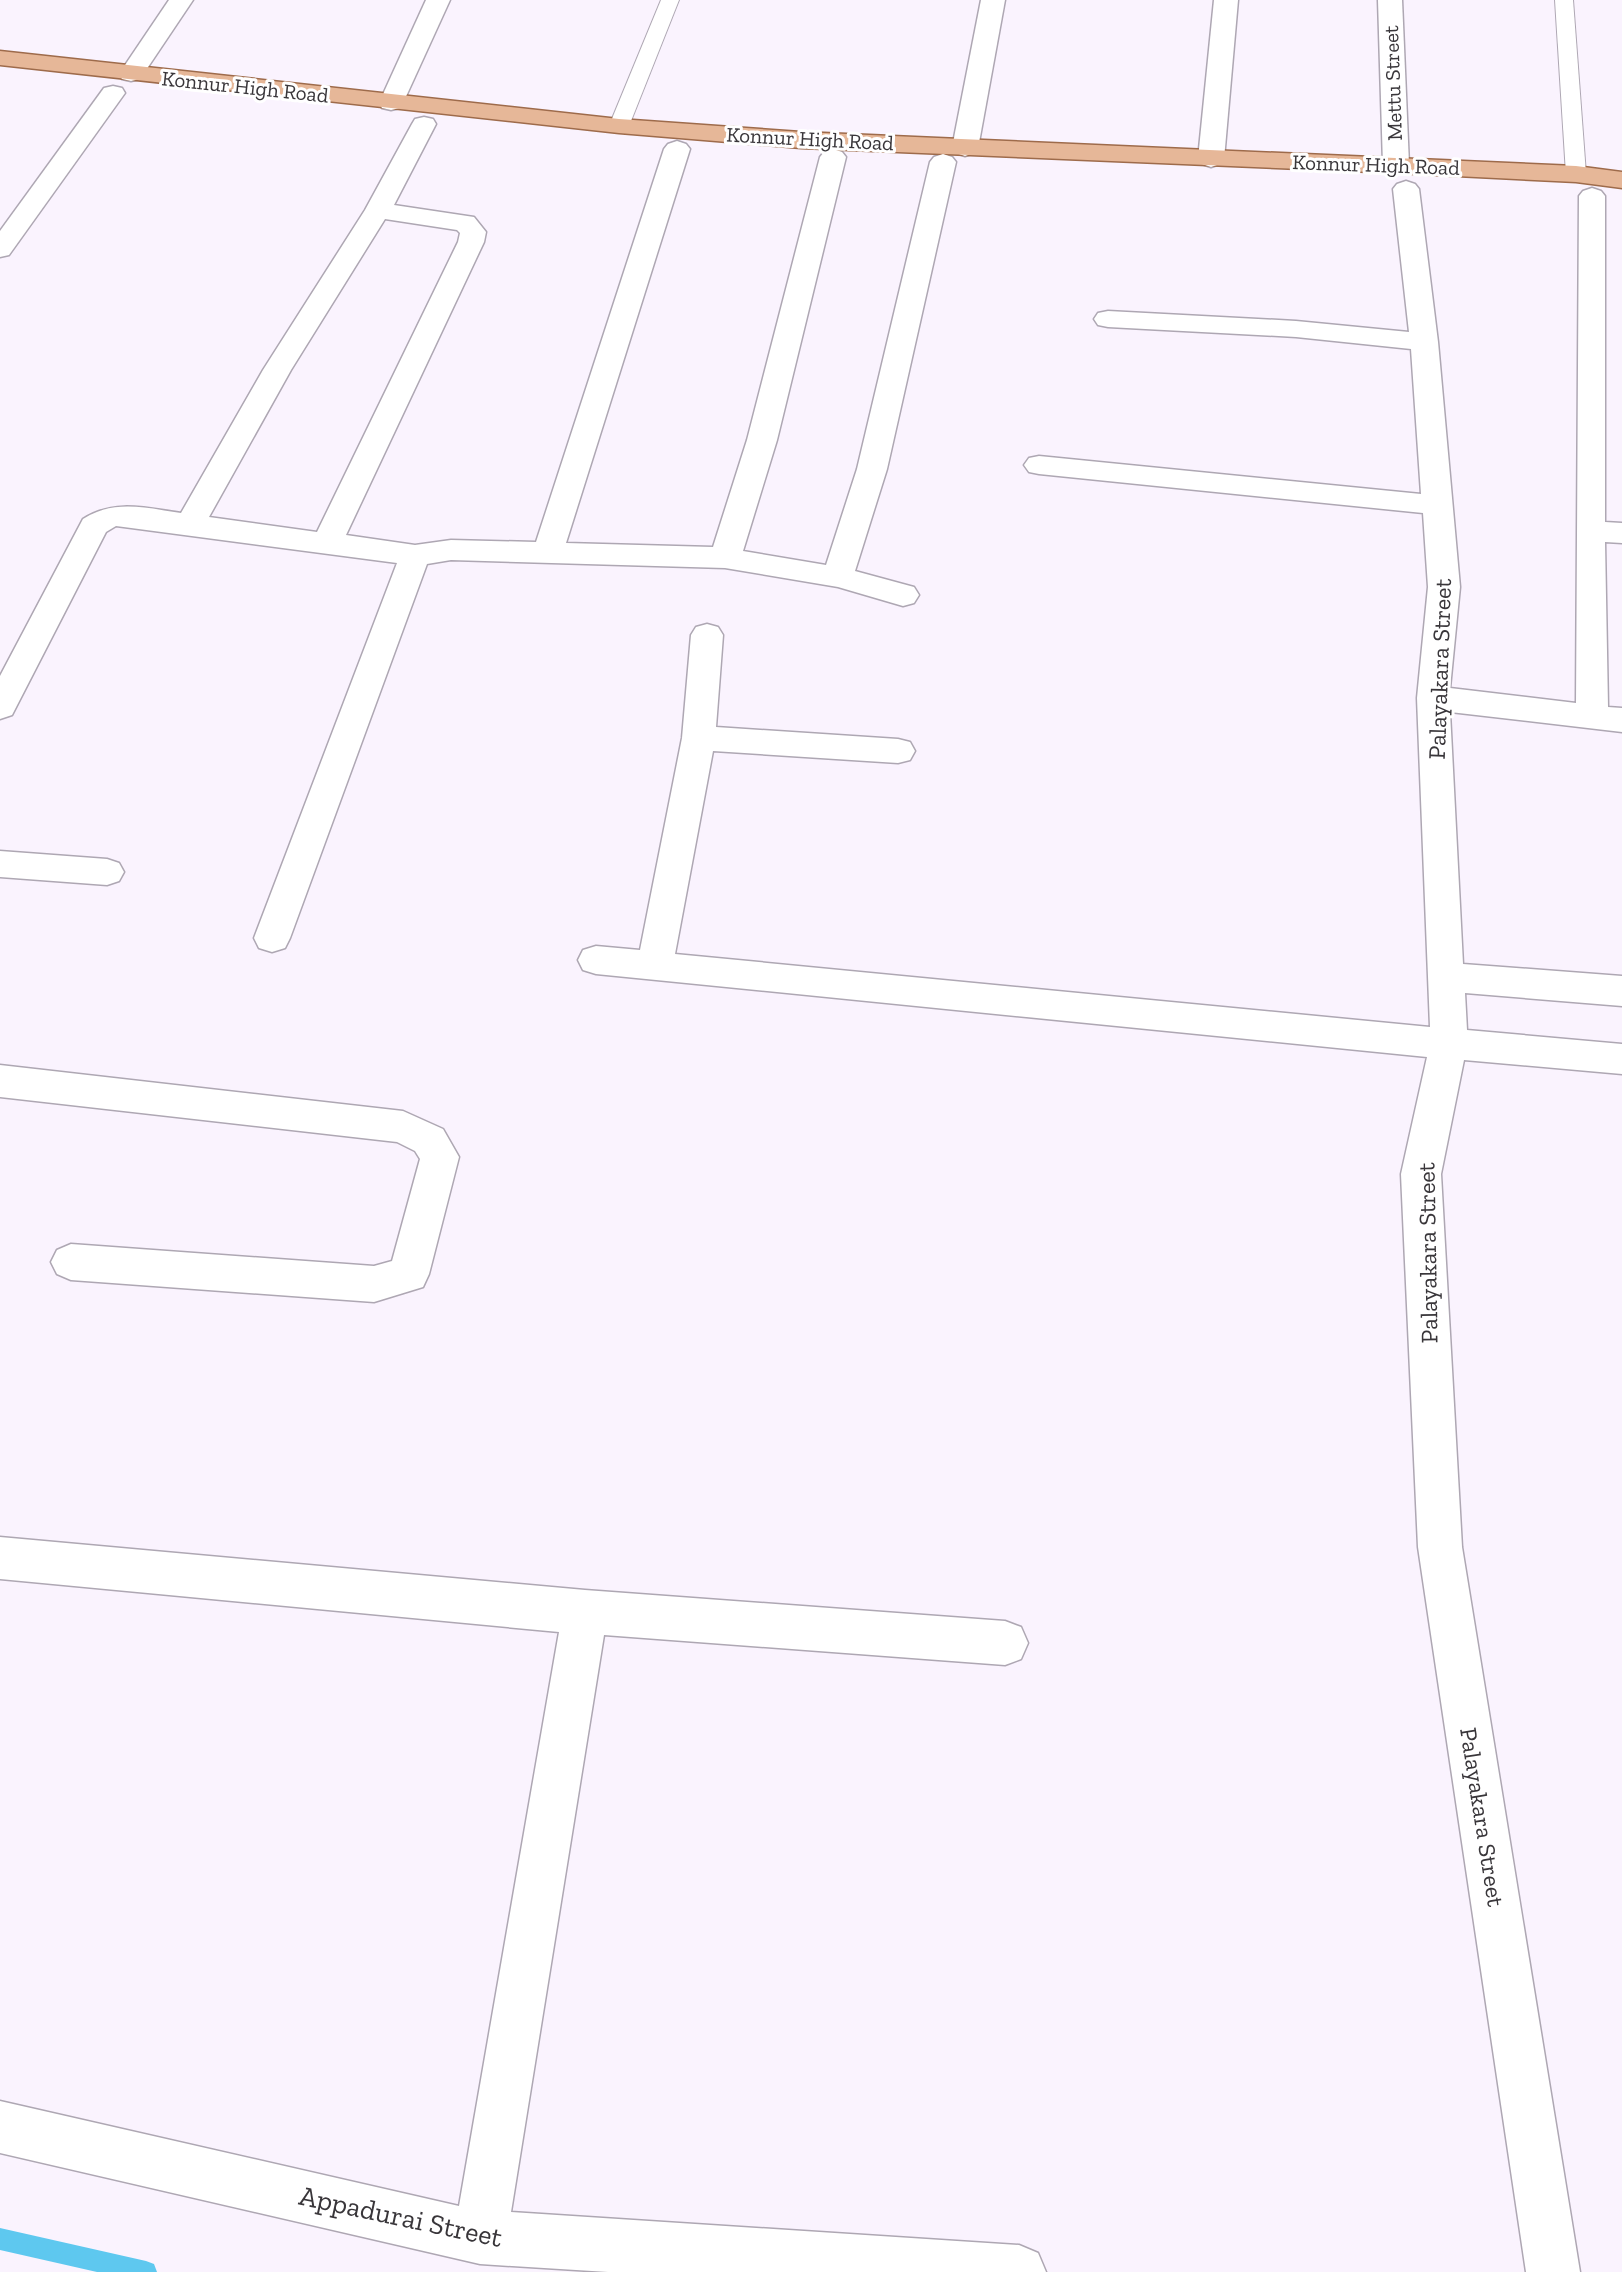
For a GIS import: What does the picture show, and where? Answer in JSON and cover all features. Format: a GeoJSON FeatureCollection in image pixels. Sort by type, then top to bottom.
{"type":"FeatureCollection","features":[{"type":"Feature","properties":{"kind":"main road","name":"Konnur High Road"},"geometry":{"type":"LineString","coordinates":[[0,58],[391,103],[954,155],[1584,185],[1622,180]]}},
{"type":"Feature","properties":{"kind":"main road","name":"Konnur High Road"},"geometry":{"type":"LineString","coordinates":[[0,79],[113,93],[677,149],[833,157],[954,155],[1211,159],[1401,177]]}},
{"type":"Feature","properties":{"kind":"main road","name":"Konnur High Road"},"geometry":{"type":"LineString","coordinates":[[1584,185],[1622,195]]}},
{"type":"Feature","properties":{"kind":"street"},"geometry":{"type":"LineString","coordinates":[[131,74],[181,0]]}},
{"type":"Feature","properties":{"kind":"street"},"geometry":{"type":"LineString","coordinates":[[391,103],[438,0]]}},
{"type":"Feature","properties":{"kind":"street"},"geometry":{"type":"LineString","coordinates":[[838,577],[872,469],[993,0]]}},
{"type":"Feature","properties":{"kind":"street"},"geometry":{"type":"LineString","coordinates":[[1211,159],[1227,0]]}},
{"type":"Feature","properties":{"kind":"street","name":"Mettu Street"},"geometry":{"type":"LineString","coordinates":[[1390,0],[1401,177]]}},
{"type":"Feature","properties":{"kind":"street"},"geometry":{"type":"LineString","coordinates":[[0,249],[113,93]]}},
{"type":"Feature","properties":{"kind":"street"},"geometry":{"type":"LineString","coordinates":[[189,525],[277,370],[379,210],[424,124]]}},
{"type":"Feature","properties":{"kind":"street"},"geometry":{"type":"LineString","coordinates":[[548,552],[677,149]]}},
{"type":"Feature","properties":{"kind":"street"},"geometry":{"type":"LineString","coordinates":[[725,558],[762,440],[833,157]]}},
{"type":"Feature","properties":{"kind":"street","name":"Palayakara Street"},"geometry":{"type":"LineString","coordinates":[[1401,177],[1424,342],[1444,587],[1433,698],[1448,1044],[1421,1174],[1440,1547],[1553,2272]]}},
{"type":"Feature","properties":{"kind":"street"},"geometry":{"type":"LineString","coordinates":[[1433,698],[1607,718],[1590,531],[1584,185]]}},
{"type":"Feature","properties":{"kind":"street"},"geometry":{"type":"LineString","coordinates":[[327,544],[471,243],[472,232],[465,223],[379,210]]}},
{"type":"Feature","properties":{"kind":"street"},"geometry":{"type":"LineString","coordinates":[[1108,319],[1296,329],[1424,342]]}},
{"type":"Feature","properties":{"kind":"street"},"geometry":{"type":"LineString","coordinates":[[1039,465],[1437,505]]}},
{"type":"Feature","properties":{"kind":"street"},"geometry":{"type":"LineString","coordinates":[[0,708],[94,526],[108,517],[122,515],[415,555],[451,550],[725,558],[838,577],[903,595]]}},
{"type":"Feature","properties":{"kind":"street"},"geometry":{"type":"LineString","coordinates":[[1590,531],[1622,533]]}},
{"type":"Feature","properties":{"kind":"street"},"geometry":{"type":"LineString","coordinates":[[272,938],[415,555]]}},
{"type":"Feature","properties":{"kind":"street"},"geometry":{"type":"LineString","coordinates":[[655,966],[698,738],[707,635]]}},
{"type":"Feature","properties":{"kind":"street"},"geometry":{"type":"LineString","coordinates":[[698,738],[898,751]]}},
{"type":"Feature","properties":{"kind":"street"},"geometry":{"type":"LineString","coordinates":[[0,864],[107,872]]}},
{"type":"Feature","properties":{"kind":"street"},"geometry":{"type":"LineString","coordinates":[[597,960],[1622,1059]]}},
{"type":"Feature","properties":{"kind":"street"},"geometry":{"type":"LineString","coordinates":[[1445,976],[1622,991]]}},
{"type":"Feature","properties":{"kind":"street"},"geometry":{"type":"LineString","coordinates":[[0,1081],[403,1127],[429,1140],[440,1157],[409,1274],[374,1284],[71,1262]]}},
{"type":"Feature","properties":{"kind":"street"},"geometry":{"type":"LineString","coordinates":[[0,1558],[585,1612],[1005,1643]]}},
{"type":"Feature","properties":{"kind":"street"},"geometry":{"type":"LineString","coordinates":[[480,2237],[585,1612]]}},
{"type":"Feature","properties":{"kind":"street","name":"Appadurai Street"},"geometry":{"type":"LineString","coordinates":[[0,2127],[480,2237],[1019,2272]]}},
{"type":"Feature","properties":{"kind":"lane"},"geometry":{"type":"LineString","coordinates":[[619,126],[670,0]]}},
{"type":"Feature","properties":{"kind":"lane"},"geometry":{"type":"LineString","coordinates":[[1564,0],[1584,185]]}},
{"type":"Feature","properties":{"kind":"waterway"},"geometry":{"type":"LineString","coordinates":[[0,2239],[146,2272]]}}]}
